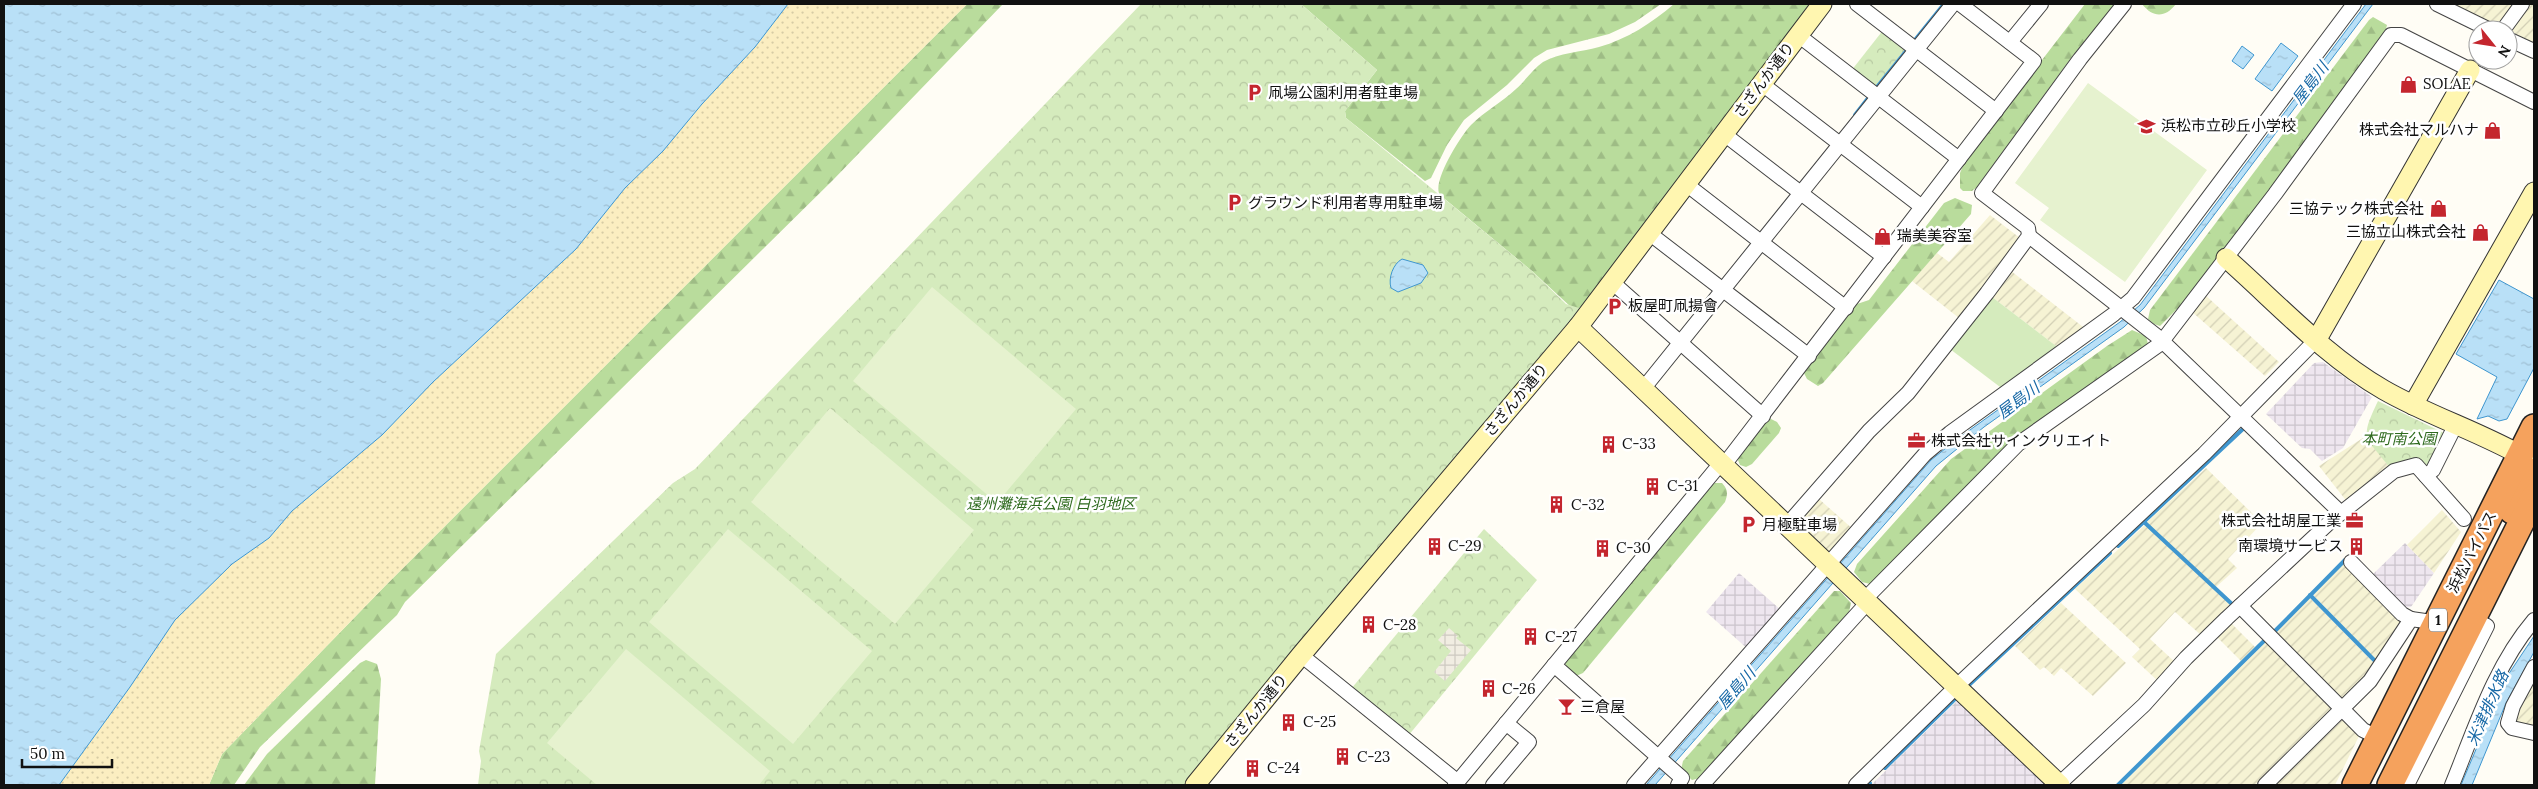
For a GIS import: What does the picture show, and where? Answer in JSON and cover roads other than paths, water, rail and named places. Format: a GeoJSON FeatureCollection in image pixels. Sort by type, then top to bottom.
{"type":"FeatureCollection","features":[{"type":"Feature","properties":{"kind":"highway","name":"浜松バイパス"},"geometry":{"type":"LineString","coordinates":[[2355,785],[2435,625],[2531,461],[2534,427]]}},
{"type":"Feature","properties":{"kind":"highway"},"geometry":{"type":"LineString","coordinates":[[2417,661],[2445,626],[2494,547],[2531,461]]}},
{"type":"Feature","properties":{"kind":"highway","name":"浜松バイパス"},"geometry":{"type":"LineString","coordinates":[[2402,782],[2473,620],[2534,497]]}},
{"type":"Feature","properties":{"kind":"street","name":"さざんか通り"},"geometry":{"type":"LineString","coordinates":[[1195,785],[1301,655],[1578,328],[1822,4]]}},
{"type":"Feature","properties":{"kind":"street"},"geometry":{"type":"LineString","coordinates":[[1857,4],[1996,111]]}},
{"type":"Feature","properties":{"kind":"street"},"geometry":{"type":"LineString","coordinates":[[1643,389],[1953,4]]}},
{"type":"Feature","properties":{"kind":"street"},"geometry":{"type":"LineString","coordinates":[[1301,655],[1456,783],[1763,416],[2034,61],[1960,4]]}},
{"type":"Feature","properties":{"kind":"street"},"geometry":{"type":"LineString","coordinates":[[2010,42],[2041,4]]}},
{"type":"Feature","properties":{"kind":"street"},"geometry":{"type":"LineString","coordinates":[[1787,525],[1869,431],[1908,393],[1987,293],[2029,236],[2028,228],[1982,192],[2080,58],[2124,4]]}},
{"type":"Feature","properties":{"kind":"street"},"geometry":{"type":"LineString","coordinates":[[1634,785],[1834,570],[1937,443],[2124,309],[2354,4]]}},
{"type":"Feature","properties":{"kind":"street"},"geometry":{"type":"LineString","coordinates":[[2437,4],[2470,20]]}},
{"type":"Feature","properties":{"kind":"street"},"geometry":{"type":"LineString","coordinates":[[2510,20],[2522,4]]}},
{"type":"Feature","properties":{"kind":"street"},"geometry":{"type":"LineString","coordinates":[[1798,35],[1959,159]]}},
{"type":"Feature","properties":{"kind":"street"},"geometry":{"type":"LineString","coordinates":[[1702,785],[1867,600],[2018,444],[2162,341],[2226,258],[2391,35],[2402,35],[2468,69]]}},
{"type":"Feature","properties":{"kind":"street"},"geometry":{"type":"LineString","coordinates":[[2518,44],[2534,52]]}},
{"type":"Feature","properties":{"kind":"street"},"geometry":{"type":"LineString","coordinates":[[1856,785],[1956,686],[2242,417],[2317,339],[2470,70],[2534,102]]}},
{"type":"Feature","properties":{"kind":"street"},"geometry":{"type":"LineString","coordinates":[[1762,84],[1922,207]]}},
{"type":"Feature","properties":{"kind":"street"},"geometry":{"type":"LineString","coordinates":[[1724,134],[1884,257]]}},
{"type":"Feature","properties":{"kind":"street"},"geometry":{"type":"LineString","coordinates":[[1686,184],[1846,308]]}},
{"type":"Feature","properties":{"kind":"street"},"geometry":{"type":"LineString","coordinates":[[2413,405],[2534,192]]}},
{"type":"Feature","properties":{"kind":"street"},"geometry":{"type":"LineString","coordinates":[[1649,233],[1809,356]]}},
{"type":"Feature","properties":{"kind":"street"},"geometry":{"type":"LineString","coordinates":[[2029,236],[2124,309],[2162,341],[2341,513]]}},
{"type":"Feature","properties":{"kind":"street"},"geometry":{"type":"LineString","coordinates":[[2226,258],[2317,339],[2367,379],[2413,405],[2531,461]]}},
{"type":"Feature","properties":{"kind":"street"},"geometry":{"type":"LineString","coordinates":[[1612,282],[1763,416]]}},
{"type":"Feature","properties":{"kind":"street"},"geometry":{"type":"LineString","coordinates":[[1578,328],[1867,600],[2059,785],[2144,704],[2186,658],[2240,606],[2341,513],[2394,470],[2416,465],[2464,519]]}},
{"type":"Feature","properties":{"kind":"street"},"geometry":{"type":"LineString","coordinates":[[2426,476],[2433,470],[2456,424]]}},
{"type":"Feature","properties":{"kind":"street"},"geometry":{"type":"LineString","coordinates":[[2351,562],[2402,614],[2411,619],[2435,625]]}},
{"type":"Feature","properties":{"kind":"street"},"geometry":{"type":"LineString","coordinates":[[2240,606],[2363,730],[2379,738]]}},
{"type":"Feature","properties":{"kind":"street"},"geometry":{"type":"LineString","coordinates":[[2265,785],[2378,673],[2411,619]]}},
{"type":"Feature","properties":{"kind":"street"},"geometry":{"type":"LineString","coordinates":[[2452,785],[2497,678],[2516,644],[2534,620]]}},
{"type":"Feature","properties":{"kind":"street"},"geometry":{"type":"LineString","coordinates":[[1554,665],[1674,770],[1682,778],[1678,785]]}},
{"type":"Feature","properties":{"kind":"street"},"geometry":{"type":"LineString","coordinates":[[2534,666],[2513,706],[2508,723],[2512,728],[2534,733]]}},
{"type":"Feature","properties":{"kind":"street"},"geometry":{"type":"LineString","coordinates":[[1493,785],[1529,742],[1506,723]]}},
{"type":"Feature","properties":{"kind":"water"},"geometry":{"type":"Polygon","coordinates":[[[4,4],[788,4],[755,47],[702,104],[663,151],[625,188],[576,249],[433,382],[382,435],[292,511],[269,538],[232,564],[175,620],[130,687],[59,785],[4,785],[4,4]]]}},
{"type":"Feature","properties":{"kind":"water","name":"屋島川"},"geometry":{"type":"Polygon","coordinates":[[[2366,4],[2373,4],[2144,308],[2124,327],[1984,427],[1936,466],[1655,785],[1646,785],[1931,460],[2120,322],[2140,305],[2366,4]]]}},
{"type":"Feature","properties":{"kind":"water"},"geometry":{"type":"Polygon","coordinates":[[[2281,43],[2298,56],[2272,91],[2255,79],[2281,43]]]}},
{"type":"Feature","properties":{"kind":"water"},"geometry":{"type":"Polygon","coordinates":[[[2242,46],[2254,55],[2243,69],[2232,61],[2242,46]]]}},
{"type":"Feature","properties":{"kind":"water"},"geometry":{"type":"Polygon","coordinates":[[[1402,259],[1423,265],[1428,273],[1421,283],[1398,292],[1391,288],[1390,280],[1394,268],[1402,259]]]}},
{"type":"Feature","properties":{"kind":"water"},"geometry":{"type":"Polygon","coordinates":[[[2499,280],[2534,299],[2534,368],[2507,419],[2499,421],[2488,416],[2477,419],[2497,377],[2456,354],[2499,280]]]}},
{"type":"Feature","properties":{"kind":"water"},"geometry":{"type":"Polygon","coordinates":[[[2534,636],[2534,652],[2506,703],[2472,785],[2461,785],[2506,678],[2534,636]]]}},
{"type":"Feature","properties":{"kind":"waterway"},"geometry":{"type":"LineString","coordinates":[[1915,40],[1944,4]]}},
{"type":"Feature","properties":{"kind":"waterway"},"geometry":{"type":"LineString","coordinates":[[1877,87],[1907,50]]}},
{"type":"Feature","properties":{"kind":"waterway"},"geometry":{"type":"LineString","coordinates":[[1855,115],[1869,97]]}},
{"type":"Feature","properties":{"kind":"waterway"},"geometry":{"type":"LineString","coordinates":[[2118,546],[2244,428]]}},
{"type":"Feature","properties":{"kind":"waterway"},"geometry":{"type":"LineString","coordinates":[[2144,522],[2233,605]]}},
{"type":"Feature","properties":{"kind":"waterway"},"geometry":{"type":"LineString","coordinates":[[1969,685],[2110,553]]}},
{"type":"Feature","properties":{"kind":"waterway"},"geometry":{"type":"LineString","coordinates":[[2273,633],[2345,560]]}},
{"type":"Feature","properties":{"kind":"waterway"},"geometry":{"type":"LineString","coordinates":[[2310,595],[2375,661]]}},
{"type":"Feature","properties":{"kind":"waterway"},"geometry":{"type":"LineString","coordinates":[[2118,785],[2267,638]]}},
{"type":"Feature","properties":{"kind":"waterway"},"geometry":{"type":"LineString","coordinates":[[1885,768],[1954,700]]}},
{"type":"Feature","properties":{"kind":"place","name":"SOLAE"},"geometry":{"type":"Point","coordinates":[2409,84]}},
{"type":"Feature","properties":{"kind":"place","name":"凧場公園利用者駐車場"},"geometry":{"type":"Point","coordinates":[1254,93]}},
{"type":"Feature","properties":{"kind":"place","name":"浜松市立砂丘小学校"},"geometry":{"type":"Point","coordinates":[2147,126]}},
{"type":"Feature","properties":{"kind":"place","name":"株式会社マルハナ"},"geometry":{"type":"Point","coordinates":[2493,130]}},
{"type":"Feature","properties":{"kind":"place","name":"グラウンド利用者専用駐車場"},"geometry":{"type":"Point","coordinates":[1234,203]}},
{"type":"Feature","properties":{"kind":"place","name":"三協テック株式会社"},"geometry":{"type":"Point","coordinates":[2438,209]}},
{"type":"Feature","properties":{"kind":"place","name":"三協立山株式会社"},"geometry":{"type":"Point","coordinates":[2480,232]}},
{"type":"Feature","properties":{"kind":"place","name":"瑞美美容室"},"geometry":{"type":"Point","coordinates":[1883,236]}},
{"type":"Feature","properties":{"kind":"place","name":"板屋町凧揚會"},"geometry":{"type":"Point","coordinates":[1614,306]}},
{"type":"Feature","properties":{"kind":"place","name":"株式会社サインクリエイト"},"geometry":{"type":"Point","coordinates":[1917,441]}},
{"type":"Feature","properties":{"kind":"place","name":"C-33"},"geometry":{"type":"Point","coordinates":[1608,444]}},
{"type":"Feature","properties":{"kind":"place","name":"C-31"},"geometry":{"type":"Point","coordinates":[1653,486]}},
{"type":"Feature","properties":{"kind":"place","name":"C-32"},"geometry":{"type":"Point","coordinates":[1557,505]}},
{"type":"Feature","properties":{"kind":"place","name":"株式会社胡屋工業"},"geometry":{"type":"Point","coordinates":[2355,521]}},
{"type":"Feature","properties":{"kind":"place","name":"月極駐車場"},"geometry":{"type":"Point","coordinates":[1748,525]}},
{"type":"Feature","properties":{"kind":"place","name":"C-29"},"geometry":{"type":"Point","coordinates":[1434,546]}},
{"type":"Feature","properties":{"kind":"place","name":"南環境サービス"},"geometry":{"type":"Point","coordinates":[2357,546]}},
{"type":"Feature","properties":{"kind":"place","name":"C-30"},"geometry":{"type":"Point","coordinates":[1602,548]}},
{"type":"Feature","properties":{"kind":"place","name":"C-28"},"geometry":{"type":"Point","coordinates":[1369,625]}},
{"type":"Feature","properties":{"kind":"place","name":"C-27"},"geometry":{"type":"Point","coordinates":[1531,637]}},
{"type":"Feature","properties":{"kind":"place","name":"C-26"},"geometry":{"type":"Point","coordinates":[1488,689]}},
{"type":"Feature","properties":{"kind":"place","name":"三倉屋"},"geometry":{"type":"Point","coordinates":[1566,707]}},
{"type":"Feature","properties":{"kind":"place","name":"C-25"},"geometry":{"type":"Point","coordinates":[1289,722]}},
{"type":"Feature","properties":{"kind":"place","name":"C-23"},"geometry":{"type":"Point","coordinates":[1343,757]}},
{"type":"Feature","properties":{"kind":"place","name":"C-24"},"geometry":{"type":"Point","coordinates":[1253,768]}},
{"type":"Feature","properties":{"kind":"park label","name":"本町南公園"},"geometry":{"type":"Point","coordinates":[2399,439]}},
{"type":"Feature","properties":{"kind":"park label","name":"遠州灘海浜公園 白羽地区"},"geometry":{"type":"Point","coordinates":[1051,504]}},
{"type":"Feature","properties":{"kind":"water label","name":"米津排水路"},"geometry":{"type":"Point","coordinates":[2487,708]}}]}
